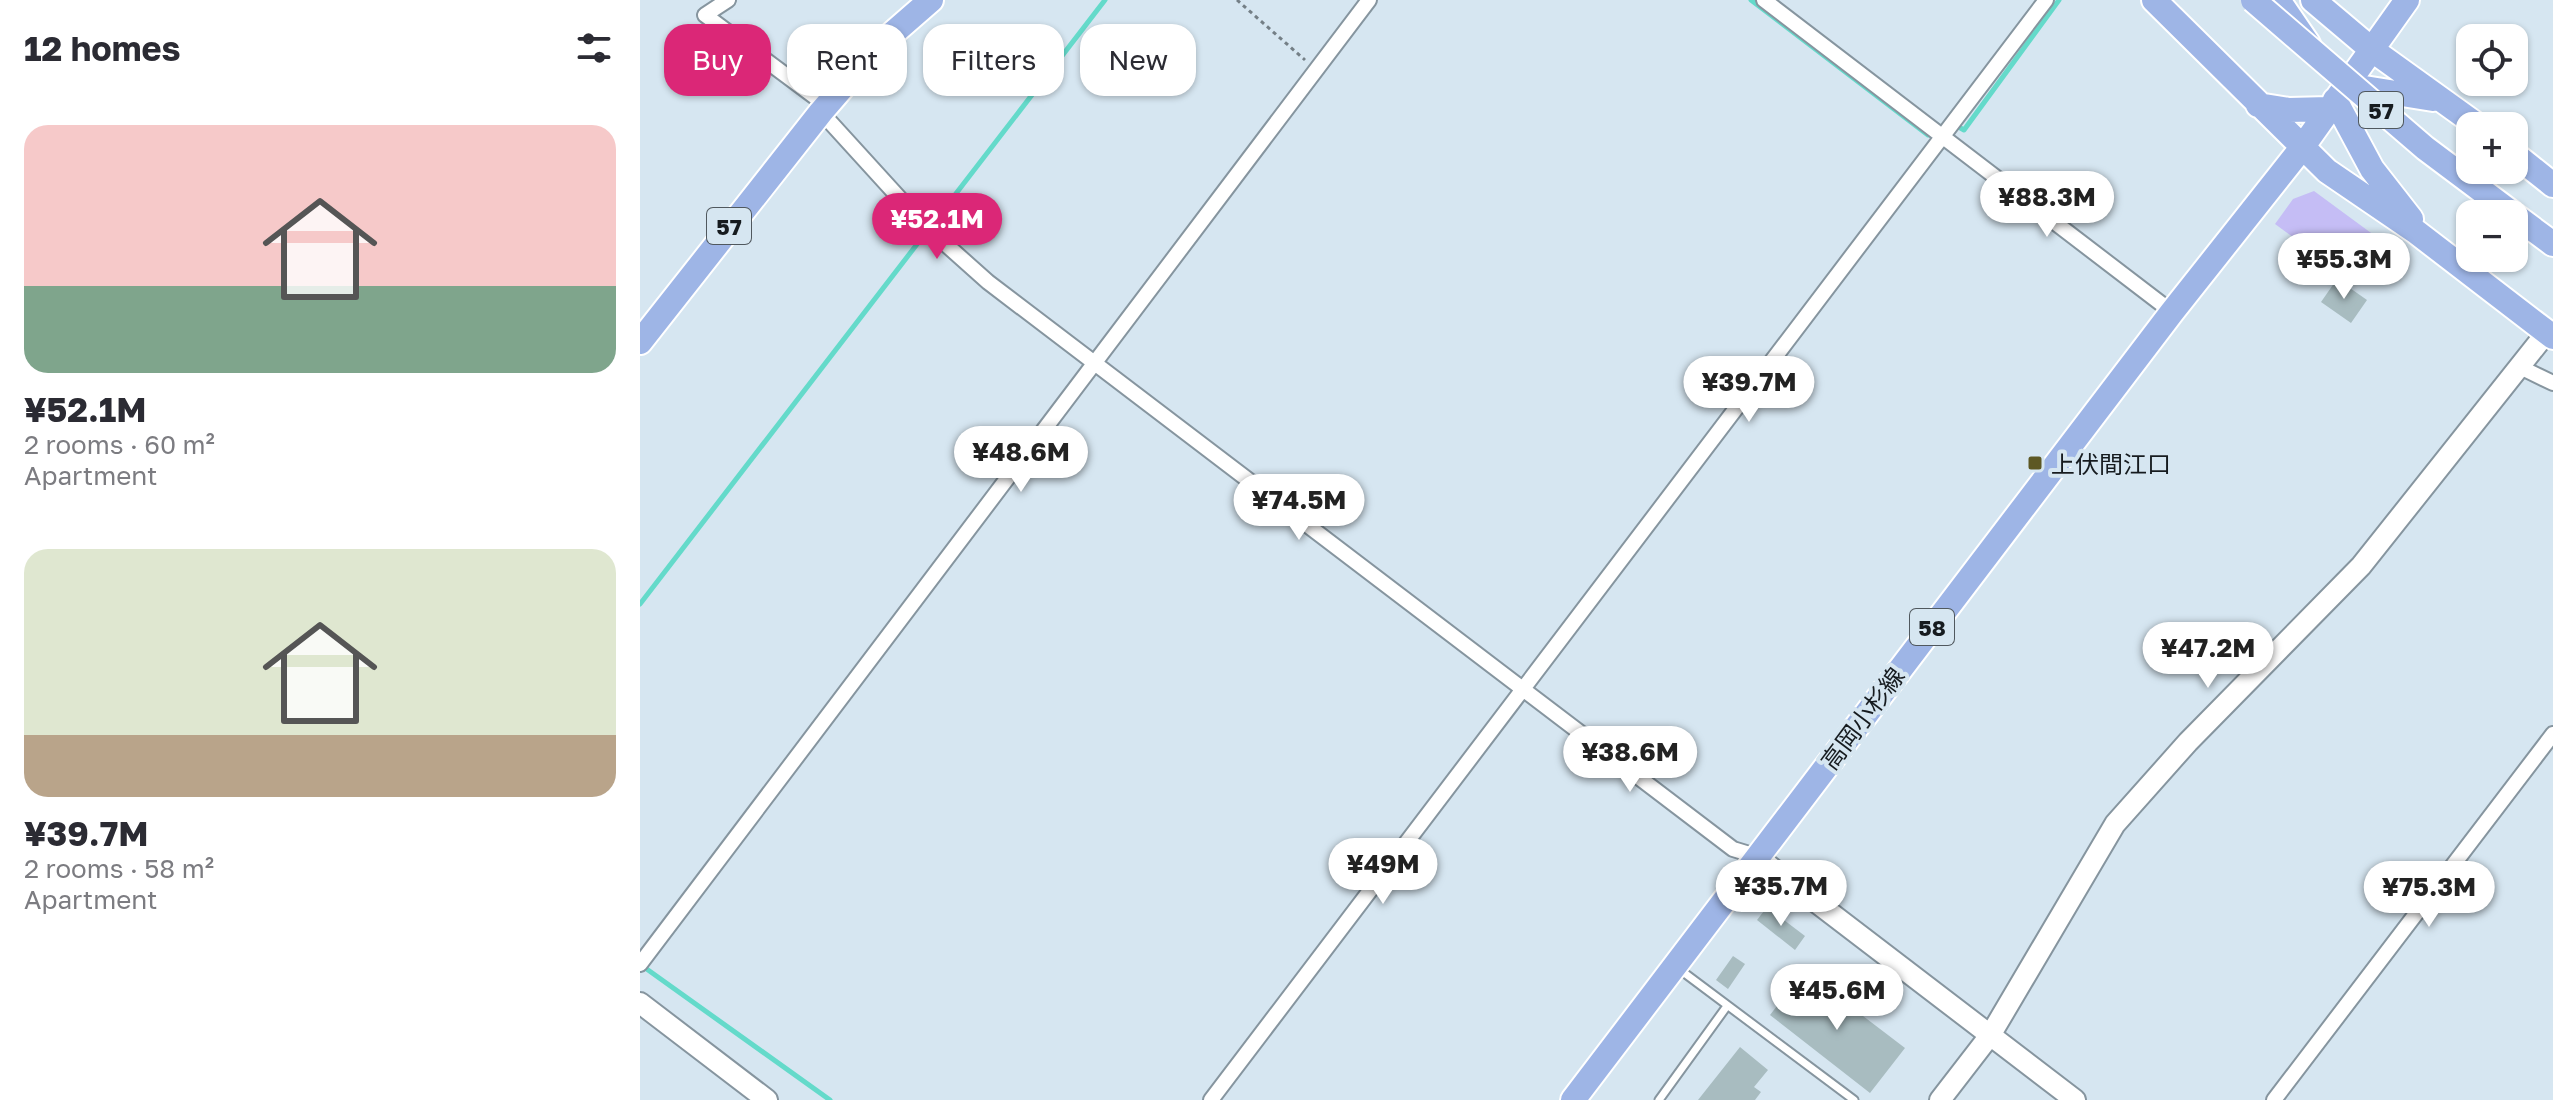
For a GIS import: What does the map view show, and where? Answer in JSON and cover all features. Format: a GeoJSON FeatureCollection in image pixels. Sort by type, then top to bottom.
{"type":"FeatureCollection","features":[{"type":"Feature","properties":{"kind":"main road","name":"57"},"geometry":{"type":"LineString","coordinates":[[640,342],[821,112],[877,47],[931,0]]}},
{"type":"Feature","properties":{"kind":"main road","name":"57"},"geometry":{"type":"LineString","coordinates":[[2253,0],[2425,148],[2494,200]]}},
{"type":"Feature","properties":{"kind":"main road"},"geometry":{"type":"LineString","coordinates":[[2278,0],[2338,97],[2372,169],[2427,240]]}},
{"type":"Feature","properties":{"kind":"main road"},"geometry":{"type":"LineString","coordinates":[[2313,0],[2371,49]]}},
{"type":"Feature","properties":{"kind":"main road","name":"57"},"geometry":{"type":"LineString","coordinates":[[2301,149],[2407,0]]}},
{"type":"Feature","properties":{"kind":"main road"},"geometry":{"type":"LineString","coordinates":[[2154,3],[2327,171],[2551,329]]}},
{"type":"Feature","properties":{"kind":"main road","name":"57"},"geometry":{"type":"LineString","coordinates":[[2371,49],[2460,112]]}},
{"type":"Feature","properties":{"kind":"main road"},"geometry":{"type":"LineString","coordinates":[[2258,105],[2289,110],[2338,97],[2447,102]]}},
{"type":"Feature","properties":{"kind":"main road","name":"高岡小杉線"},"geometry":{"type":"LineString","coordinates":[[1573,1100],[2172,312],[2301,149]]}},
{"type":"Feature","properties":{"kind":"main road"},"geometry":{"type":"LineString","coordinates":[[2528,165],[2553,185]]}},
{"type":"Feature","properties":{"kind":"main road","name":"57"},"geometry":{"type":"LineString","coordinates":[[2528,225],[2553,244]]}},
{"type":"Feature","properties":{"kind":"street"},"geometry":{"type":"LineString","coordinates":[[728,0],[705,15],[819,100],[821,112],[923,224],[988,282],[1733,849],[1756,856],[2075,1100]]}},
{"type":"Feature","properties":{"kind":"street"},"geometry":{"type":"LineString","coordinates":[[640,964],[1369,0]]}},
{"type":"Feature","properties":{"kind":"street"},"geometry":{"type":"LineString","coordinates":[[1764,0],[2172,312]]}},
{"type":"Feature","properties":{"kind":"street"},"geometry":{"type":"LineString","coordinates":[[1211,1100],[2046,0]]}},
{"type":"Feature","properties":{"kind":"street"},"geometry":{"type":"LineString","coordinates":[[1940,1100],[1991,1034],[2115,824],[2188,742],[2361,566],[2551,329]]}},
{"type":"Feature","properties":{"kind":"street"},"geometry":{"type":"LineString","coordinates":[[2520,367],[2553,383]]}},
{"type":"Feature","properties":{"kind":"street"},"geometry":{"type":"LineString","coordinates":[[2274,1100],[2553,734]]}},
{"type":"Feature","properties":{"kind":"street"},"geometry":{"type":"LineString","coordinates":[[640,1003],[767,1100]]}},
{"type":"Feature","properties":{"kind":"lane"},"geometry":{"type":"LineString","coordinates":[[1674,965],[1854,1100]]}},
{"type":"Feature","properties":{"kind":"lane"},"geometry":{"type":"LineString","coordinates":[[1659,1100],[1727,1006]]}},
{"type":"Feature","properties":{"kind":"path"},"geometry":{"type":"LineString","coordinates":[[1237,0],[1317,70]]}},
{"type":"Feature","properties":{"kind":"shaded area"},"geometry":{"type":"Polygon","coordinates":[[[2314,191],[2382,241],[2338,240],[2308,248],[2275,224],[2293,199],[2314,191]]]}},
{"type":"Feature","properties":{"kind":"building"},"geometry":{"type":"Polygon","coordinates":[[[2337,279],[2367,300],[2351,323],[2321,302],[2337,279]]]}},
{"type":"Feature","properties":{"kind":"building"},"geometry":{"type":"Polygon","coordinates":[[[1767,907],[1805,936],[1795,950],[1757,920],[1767,907]]]}},
{"type":"Feature","properties":{"kind":"building"},"geometry":{"type":"Polygon","coordinates":[[[1733,956],[1745,964],[1728,989],[1716,980],[1733,956]]]}},
{"type":"Feature","properties":{"kind":"building"},"geometry":{"type":"Polygon","coordinates":[[[1804,971],[1905,1048],[1870,1093],[1770,1015],[1804,971]]]}},
{"type":"Feature","properties":{"kind":"building"},"geometry":{"type":"Polygon","coordinates":[[[1740,1047],[1768,1070],[1754,1087],[1761,1092],[1755,1100],[1698,1100],[1740,1047]]]}},
{"type":"Feature","properties":{"kind":"waterway"},"geometry":{"type":"LineString","coordinates":[[640,604],[1105,0]]}},
{"type":"Feature","properties":{"kind":"waterway"},"geometry":{"type":"LineString","coordinates":[[1751,0],[1928,135],[1935,133]]}},
{"type":"Feature","properties":{"kind":"waterway"},"geometry":{"type":"LineString","coordinates":[[1955,125],[1964,130],[2059,0]]}},
{"type":"Feature","properties":{"kind":"waterway"},"geometry":{"type":"LineString","coordinates":[[641,965],[830,1100]]}},
{"type":"Feature","properties":{"kind":"place","name":"上伏間江口"},"geometry":{"type":"Point","coordinates":[2035,463]}}]}
